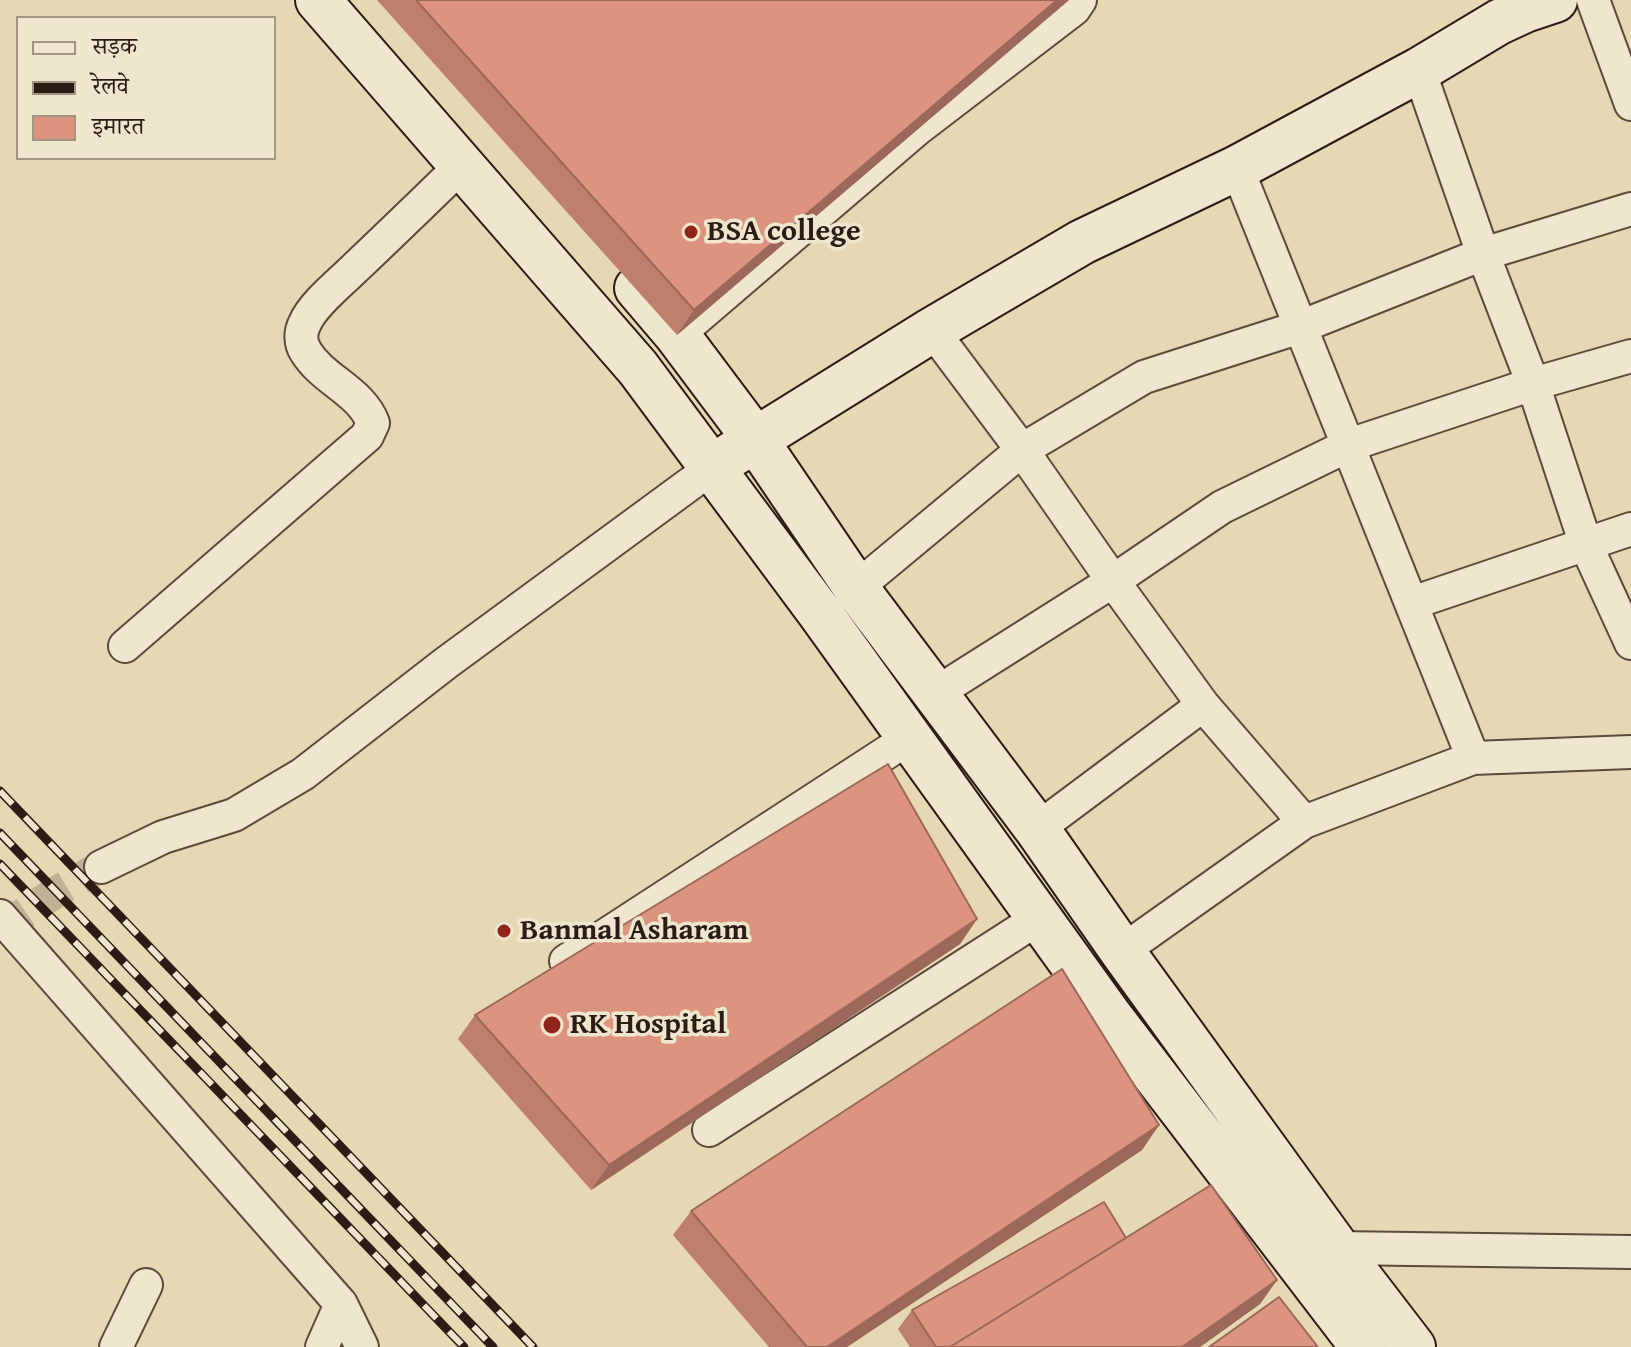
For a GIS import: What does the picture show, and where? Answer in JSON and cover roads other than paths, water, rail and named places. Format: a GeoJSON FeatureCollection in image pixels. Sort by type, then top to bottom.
{"type":"FeatureCollection","features":[{"type":"Feature","properties":{"kind":"main road"},"geometry":{"type":"LineString","coordinates":[[318,0],[638,368],[1109,1015],[1363,1347]]}},
{"type":"Feature","properties":{"kind":"main road"},"geometry":{"type":"LineString","coordinates":[[713,467],[932,330],[1082,242],[1237,168],[1536,3]]}},
{"type":"Feature","properties":{"kind":"main road"},"geometry":{"type":"LineString","coordinates":[[608,254],[677,335],[755,439],[856,588],[1037,829],[1337,1248],[1413,1347]]}},
{"type":"Feature","properties":{"kind":"street"},"geometry":{"type":"LineString","coordinates":[[677,335],[916,130],[1074,9],[1080,0]]}},
{"type":"Feature","properties":{"kind":"street"},"geometry":{"type":"LineString","coordinates":[[1593,0],[1631,104]]}},
{"type":"Feature","properties":{"kind":"street"},"geometry":{"type":"LineString","coordinates":[[1419,70],[1483,254],[1533,384],[1586,545],[1631,643]]}},
{"type":"Feature","properties":{"kind":"street"},"geometry":{"type":"LineString","coordinates":[[125,646],[367,436],[373,423],[368,409],[315,364],[304,350],[301,338],[305,322],[313,309],[462,165]]}},
{"type":"Feature","properties":{"kind":"street"},"geometry":{"type":"LineString","coordinates":[[1237,168],[1473,758]]}},
{"type":"Feature","properties":{"kind":"street"},"geometry":{"type":"LineString","coordinates":[[856,588],[1022,450],[1144,377],[1300,327],[1483,254],[1631,209]]}},
{"type":"Feature","properties":{"kind":"street"},"geometry":{"type":"LineString","coordinates":[[932,330],[1022,450],[1203,705],[1304,822]]}},
{"type":"Feature","properties":{"kind":"street"},"geometry":{"type":"LineString","coordinates":[[936,693],[1113,581],[1222,507],[1349,445],[1533,384],[1631,356]]}},
{"type":"Feature","properties":{"kind":"street"},"geometry":{"type":"LineString","coordinates":[[101,867],[163,837],[234,815],[303,774],[446,663],[713,467]]}},
{"type":"Feature","properties":{"kind":"street"},"geometry":{"type":"LineString","coordinates":[[1412,603],[1631,529]]}},
{"type":"Feature","properties":{"kind":"street"},"geometry":{"type":"LineString","coordinates":[[1037,829],[1203,705]]}},
{"type":"Feature","properties":{"kind":"street"},"geometry":{"type":"LineString","coordinates":[[540,978],[909,738]]}},
{"type":"Feature","properties":{"kind":"street"},"geometry":{"type":"LineString","coordinates":[[1122,951],[1304,822],[1473,758],[1631,752]]}},
{"type":"Feature","properties":{"kind":"street"},"geometry":{"type":"LineString","coordinates":[[0,916],[341,1304],[362,1347]]}},
{"type":"Feature","properties":{"kind":"street"},"geometry":{"type":"LineString","coordinates":[[709,1130],[1039,918]]}},
{"type":"Feature","properties":{"kind":"street"},"geometry":{"type":"LineString","coordinates":[[1337,1248],[1631,1252]]}},
{"type":"Feature","properties":{"kind":"street"},"geometry":{"type":"LineString","coordinates":[[116,1347],[146,1285]]}},
{"type":"Feature","properties":{"kind":"street"},"geometry":{"type":"LineString","coordinates":[[322,1347],[341,1304]]}},
{"type":"Feature","properties":{"kind":"tunnel"},"geometry":{"type":"LineString","coordinates":[[0,931],[49,897],[101,867]]}},
{"type":"Feature","properties":{"kind":"railway"},"geometry":{"type":"LineString","coordinates":[[0,791],[533,1347]]}},
{"type":"Feature","properties":{"kind":"railway"},"geometry":{"type":"LineString","coordinates":[[0,833],[493,1347]]}},
{"type":"Feature","properties":{"kind":"railway"},"geometry":{"type":"LineString","coordinates":[[0,864],[464,1347]]}},
{"type":"Feature","properties":{"kind":"place","name":"BSA college"},"geometry":{"type":"Point","coordinates":[691,232]}},
{"type":"Feature","properties":{"kind":"place","name":"Banmal Asharam"},"geometry":{"type":"Point","coordinates":[504,931]}},
{"type":"Feature","properties":{"kind":"place","name":"RK Hospital"},"geometry":{"type":"Point","coordinates":[552,1025]}}]}
